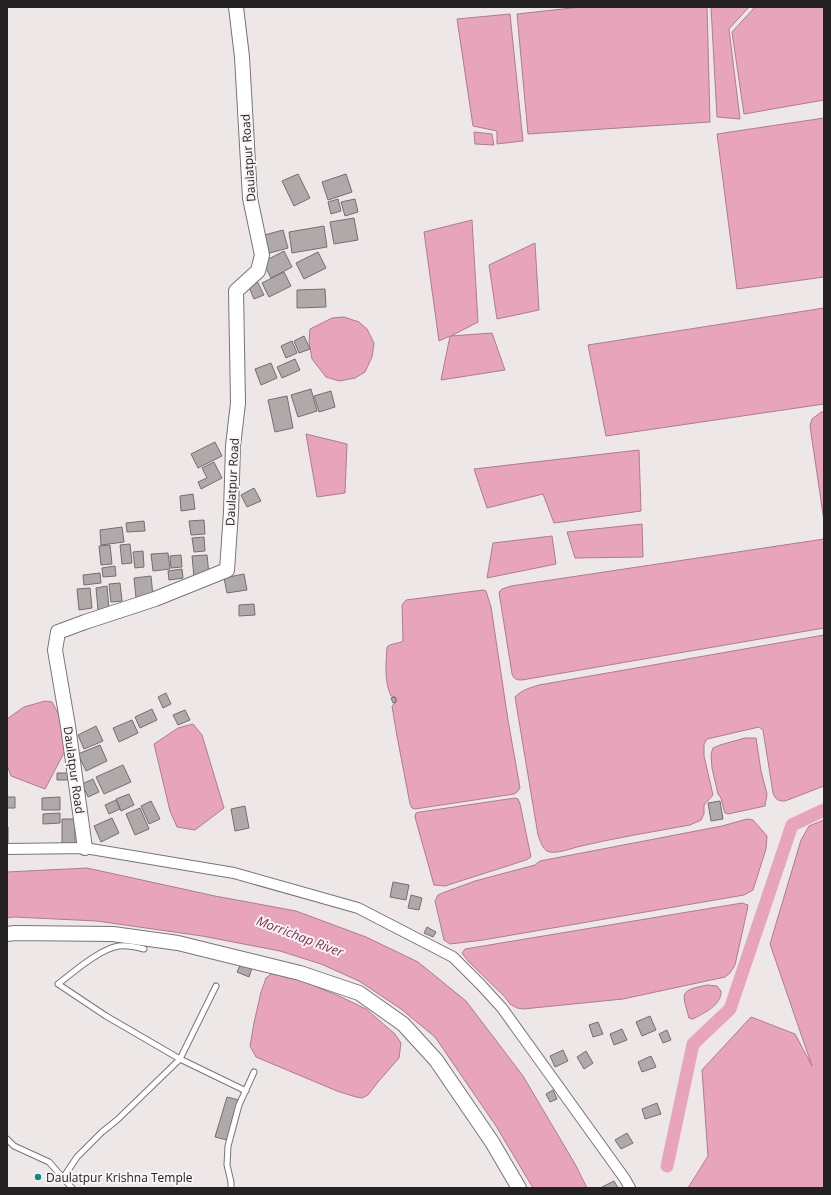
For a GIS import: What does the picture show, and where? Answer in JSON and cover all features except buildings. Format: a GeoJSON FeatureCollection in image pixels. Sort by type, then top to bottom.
{"type":"FeatureCollection","features":[{"type":"Feature","properties":{"kind":"street","name":"Daulatpur Road"},"geometry":{"type":"LineString","coordinates":[[85,848],[68,726],[55,650],[58,632],[155,599],[226,570],[233,446],[238,403],[236,291],[258,271],[262,255],[250,198],[242,56],[236,7]]}},
{"type":"Feature","properties":{"kind":"street"},"geometry":{"type":"LineString","coordinates":[[7,849],[85,848],[234,873],[358,908],[453,957],[506,1013],[630,1188]]}},
{"type":"Feature","properties":{"kind":"street"},"geometry":{"type":"LineString","coordinates":[[7,934],[113,934],[178,943],[300,973],[359,993],[403,1024],[436,1060],[492,1142],[519,1188]]}},
{"type":"Feature","properties":{"kind":"lane"},"geometry":{"type":"LineString","coordinates":[[144,949],[131,946],[118,946],[96,956],[58,984],[106,1016],[180,1059],[246,1091]]}},
{"type":"Feature","properties":{"kind":"lane"},"geometry":{"type":"LineString","coordinates":[[63,1178],[77,1157],[180,1059],[216,986]]}},
{"type":"Feature","properties":{"kind":"lane"},"geometry":{"type":"LineString","coordinates":[[230,1188],[231,1182],[227,1165],[228,1146],[239,1105],[254,1072]]}},
{"type":"Feature","properties":{"kind":"lane"},"geometry":{"type":"LineString","coordinates":[[7,1139],[14,1146],[49,1162],[72,1188]]}},
{"type":"Feature","properties":{"kind":"water"},"geometry":{"type":"Polygon","coordinates":[[[581,7],[707,7],[710,122],[528,134],[517,14],[581,7]]]}},
{"type":"Feature","properties":{"kind":"water"},"geometry":{"type":"Polygon","coordinates":[[[711,7],[749,7],[729,29],[740,119],[717,117],[711,7]]]}},
{"type":"Feature","properties":{"kind":"water"},"geometry":{"type":"Polygon","coordinates":[[[755,7],[824,7],[824,100],[744,114],[732,32],[755,7]]]}},
{"type":"Feature","properties":{"kind":"water"},"geometry":{"type":"Polygon","coordinates":[[[510,14],[523,141],[497,144],[497,131],[473,126],[457,19],[510,14]]]}},
{"type":"Feature","properties":{"kind":"water"},"geometry":{"type":"Polygon","coordinates":[[[824,118],[824,277],[737,289],[717,134],[824,118]]]}},
{"type":"Feature","properties":{"kind":"water"},"geometry":{"type":"Polygon","coordinates":[[[474,132],[492,134],[494,145],[475,144],[474,132]]]}},
{"type":"Feature","properties":{"kind":"water"},"geometry":{"type":"Polygon","coordinates":[[[472,220],[478,322],[451,336],[492,333],[505,370],[441,380],[450,336],[439,341],[424,232],[472,220]]]}},
{"type":"Feature","properties":{"kind":"water"},"geometry":{"type":"Polygon","coordinates":[[[535,243],[539,310],[497,319],[489,265],[535,243]]]}},
{"type":"Feature","properties":{"kind":"water"},"geometry":{"type":"Polygon","coordinates":[[[824,308],[824,404],[606,436],[588,345],[824,308]]]}},
{"type":"Feature","properties":{"kind":"water"},"geometry":{"type":"Polygon","coordinates":[[[344,317],[359,322],[367,329],[374,343],[372,357],[365,372],[355,378],[339,381],[326,377],[312,359],[309,342],[310,329],[332,318],[344,317]]]}},
{"type":"Feature","properties":{"kind":"water"},"geometry":{"type":"Polygon","coordinates":[[[821,412],[824,412],[824,521],[810,426],[812,419],[821,412]]]}},
{"type":"Feature","properties":{"kind":"water"},"geometry":{"type":"Polygon","coordinates":[[[306,434],[347,444],[345,493],[317,497],[306,434]]]}},
{"type":"Feature","properties":{"kind":"water"},"geometry":{"type":"Polygon","coordinates":[[[639,450],[641,511],[554,523],[543,494],[487,508],[474,469],[639,450]]]}},
{"type":"Feature","properties":{"kind":"water"},"geometry":{"type":"Polygon","coordinates":[[[642,524],[643,557],[575,558],[567,532],[642,524]]]}},
{"type":"Feature","properties":{"kind":"water"},"geometry":{"type":"Polygon","coordinates":[[[552,536],[556,564],[487,578],[493,543],[552,536]]]}},
{"type":"Feature","properties":{"kind":"water"},"geometry":{"type":"Polygon","coordinates":[[[824,539],[824,628],[522,680],[516,679],[512,674],[499,592],[502,589],[511,586],[824,539]]]}},
{"type":"Feature","properties":{"kind":"water"},"geometry":{"type":"Polygon","coordinates":[[[483,590],[486,591],[491,607],[520,788],[514,794],[415,809],[412,808],[410,804],[392,706],[397,700],[395,697],[391,696],[387,684],[387,647],[403,641],[402,605],[406,600],[483,590]]]}},
{"type":"Feature","properties":{"kind":"water"},"geometry":{"type":"Polygon","coordinates":[[[824,635],[824,786],[785,801],[776,799],[773,793],[763,730],[759,727],[707,739],[704,744],[704,756],[713,795],[704,805],[704,814],[701,820],[690,825],[605,841],[562,851],[547,851],[541,844],[538,835],[515,697],[520,693],[539,685],[824,635]]]}},
{"type":"Feature","properties":{"kind":"water"},"geometry":{"type":"Polygon","coordinates":[[[45,701],[52,702],[61,719],[66,749],[45,789],[11,776],[7,765],[7,719],[24,707],[45,701]]]}},
{"type":"Feature","properties":{"kind":"water"},"geometry":{"type":"Polygon","coordinates":[[[193,724],[202,735],[224,808],[195,830],[177,827],[170,811],[154,744],[178,728],[193,724]]]}},
{"type":"Feature","properties":{"kind":"water"},"geometry":{"type":"Polygon","coordinates":[[[745,738],[756,738],[761,771],[767,794],[765,806],[728,814],[725,813],[721,798],[718,794],[712,768],[711,754],[713,748],[745,738]]]}},
{"type":"Feature","properties":{"kind":"water"},"geometry":{"type":"Polygon","coordinates":[[[515,798],[518,799],[520,804],[531,857],[526,860],[445,886],[434,885],[415,817],[416,813],[515,798]]]}},
{"type":"Feature","properties":{"kind":"water"},"geometry":{"type":"Polygon","coordinates":[[[747,819],[753,820],[767,836],[766,849],[753,890],[744,895],[483,940],[450,944],[444,940],[435,901],[438,895],[445,892],[475,881],[535,865],[540,861],[722,826],[747,819]]]}},
{"type":"Feature","properties":{"kind":"water"},"geometry":{"type":"Polygon","coordinates":[[[824,820],[824,1188],[688,1188],[708,1156],[702,1070],[751,1017],[795,1034],[812,1066],[770,944],[801,840],[809,826],[824,820]]]}},
{"type":"Feature","properties":{"kind":"water","name":"Morrichap River"},"geometry":{"type":"Polygon","coordinates":[[[87,868],[215,896],[296,911],[366,937],[418,962],[466,1001],[523,1076],[575,1164],[587,1188],[533,1188],[496,1126],[435,1037],[401,1009],[359,981],[321,964],[280,951],[202,936],[97,921],[14,917],[7,918],[7,872],[87,868]]]}},
{"type":"Feature","properties":{"kind":"water"},"geometry":{"type":"Polygon","coordinates":[[[742,903],[748,905],[747,911],[735,965],[730,973],[725,977],[623,999],[523,1009],[517,1008],[510,1004],[462,953],[465,949],[742,903]]]}},
{"type":"Feature","properties":{"kind":"water"},"geometry":{"type":"Polygon","coordinates":[[[273,973],[285,974],[339,996],[366,1009],[395,1034],[401,1043],[399,1058],[368,1095],[362,1098],[337,1091],[256,1057],[250,1046],[254,1023],[261,992],[266,978],[273,973]]]}},
{"type":"Feature","properties":{"kind":"water"},"geometry":{"type":"Polygon","coordinates":[[[707,985],[717,986],[721,991],[719,1000],[712,1008],[702,1014],[693,1019],[689,1018],[684,998],[685,994],[691,989],[707,985]]]}},
{"type":"Feature","properties":{"kind":"waterway"},"geometry":{"type":"LineString","coordinates":[[667,1166],[693,1044],[730,1009],[792,825],[824,810]]}},
{"type":"Feature","properties":{"kind":"place","name":"Daulatpur Krishna Temple"},"geometry":{"type":"Point","coordinates":[38,1177]}}]}
